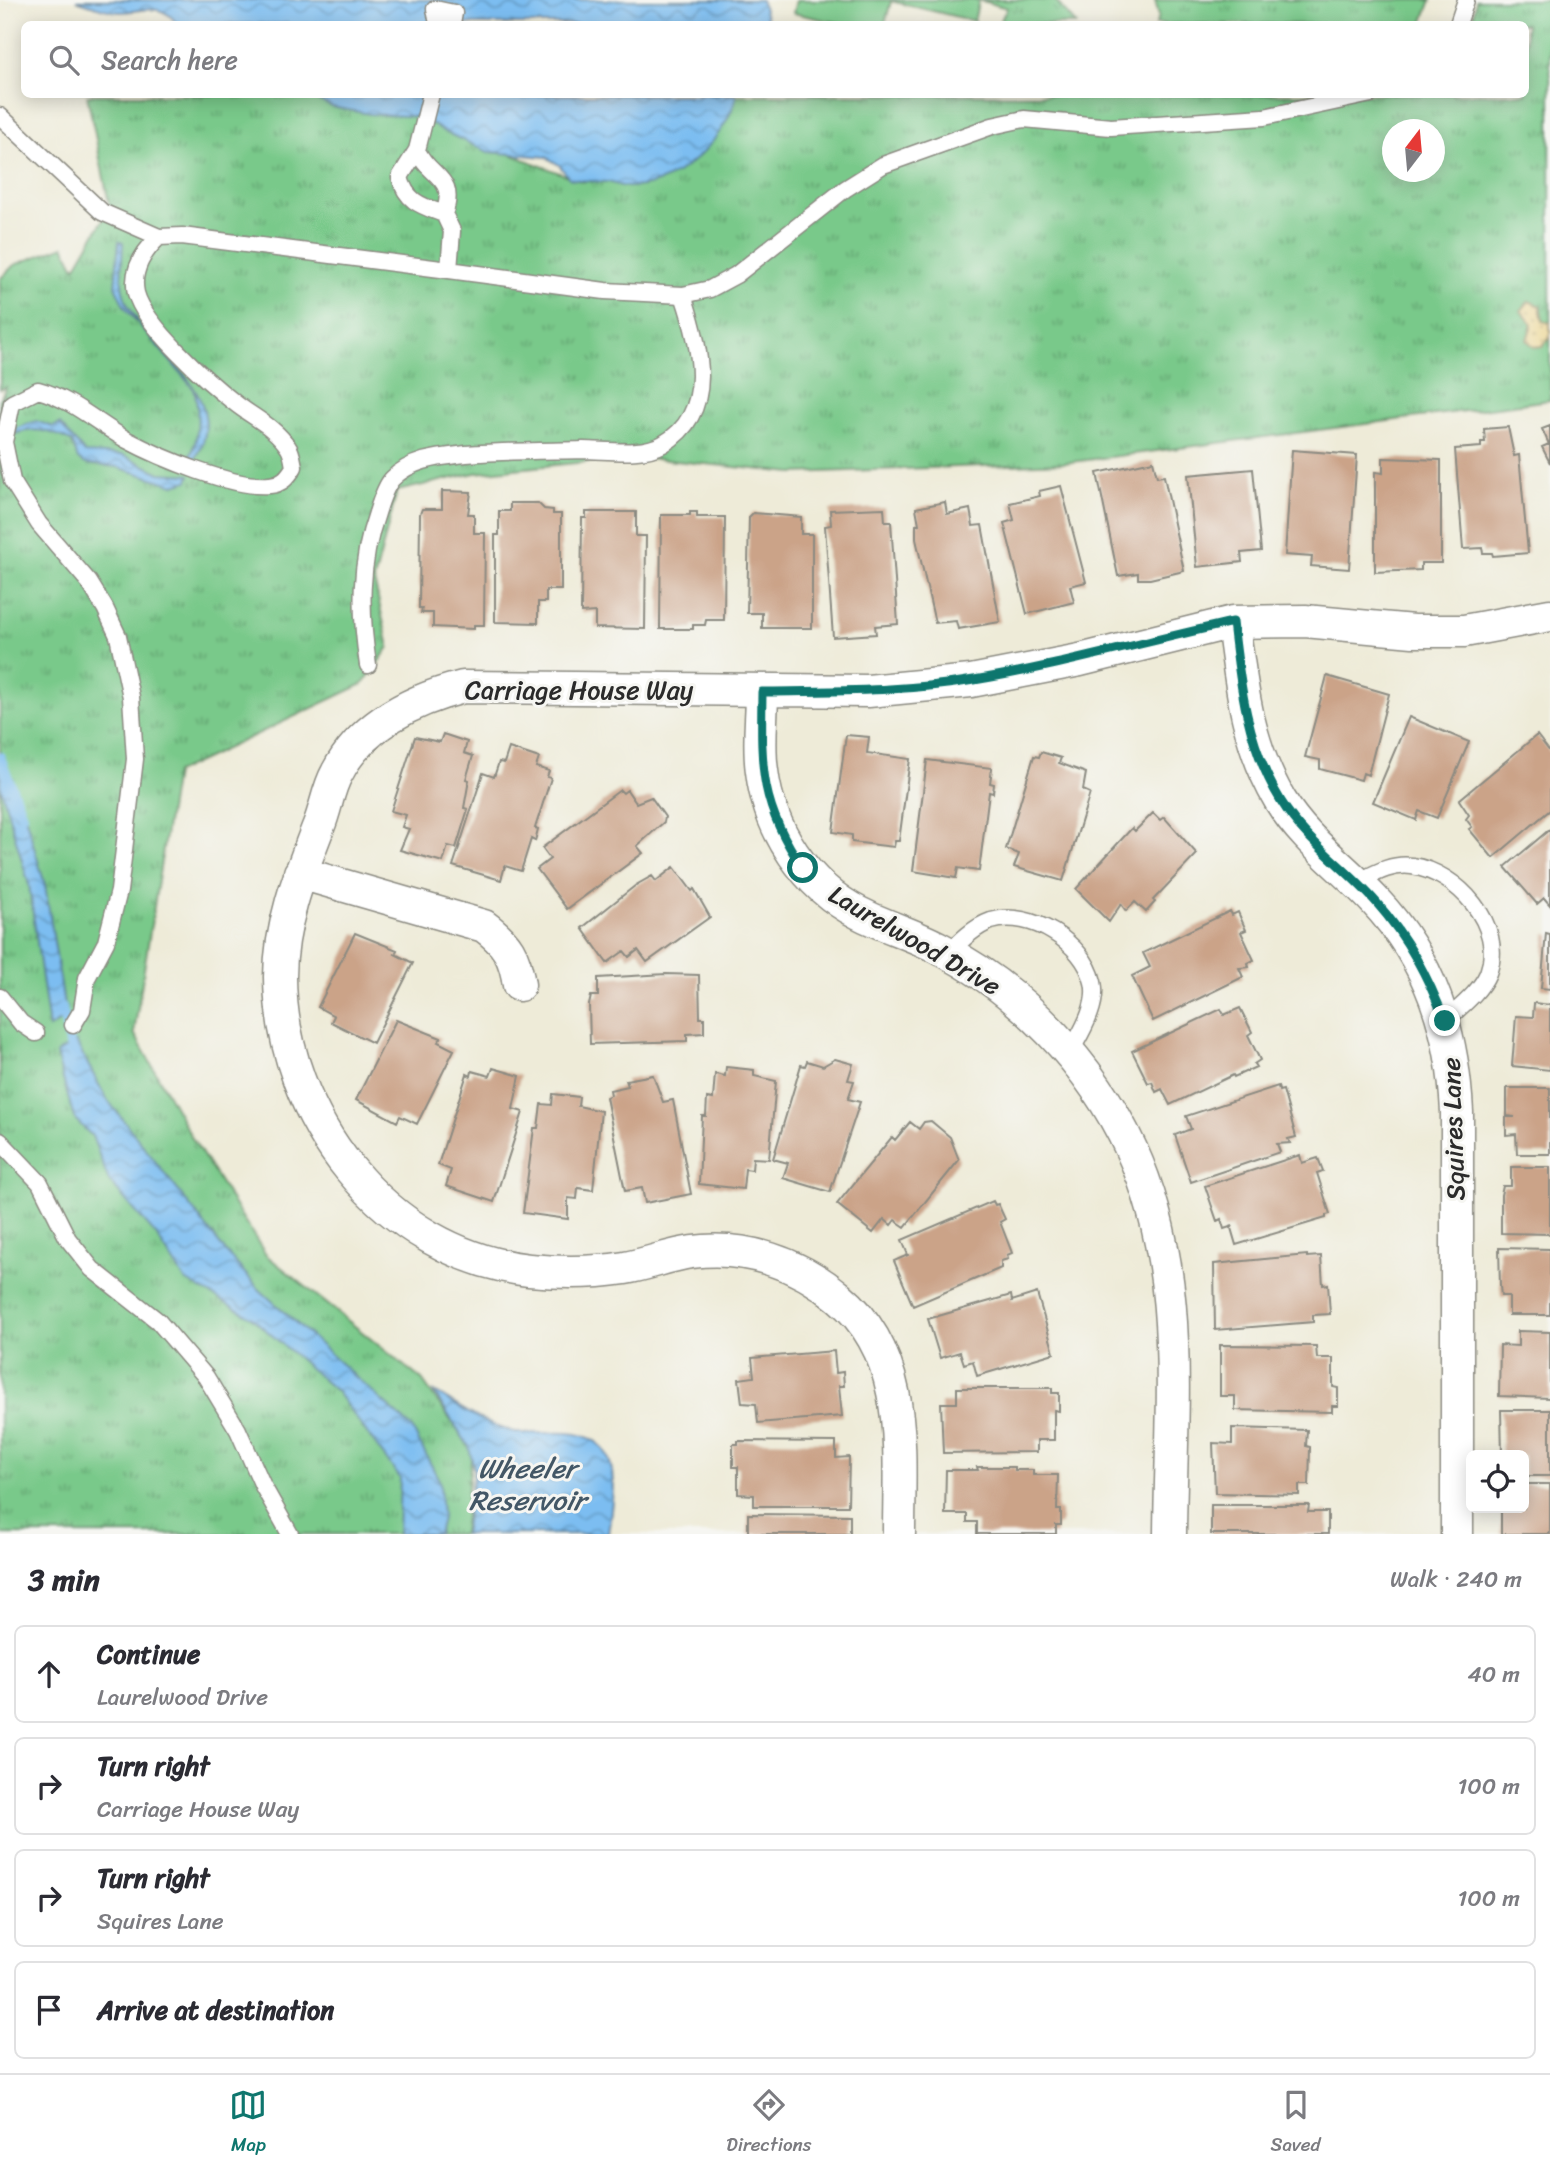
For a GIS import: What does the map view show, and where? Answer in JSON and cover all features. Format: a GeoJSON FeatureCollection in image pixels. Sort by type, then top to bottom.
{"type":"FeatureCollection","features":[{"type":"Feature","properties":{"kind":"street","name":"Carriage House Way"},"geometry":{"type":"LineString","coordinates":[[899,1534],[900,1432],[897,1403],[886,1364],[867,1328],[841,1299],[808,1274],[765,1256],[723,1250],[690,1252],[629,1267],[582,1273],[526,1269],[485,1260],[444,1244],[404,1221],[369,1191],[337,1156],[311,1112],[292,1064],[283,1020],[280,975],[286,925],[300,873],[334,777],[349,752],[398,711],[424,696],[463,687],[868,691],[971,681],[1080,660],[1233,622],[1305,621],[1413,631],[1464,631],[1550,615]]}},
{"type":"Feature","properties":{"kind":"street","name":"Squires Lane"},"geometry":{"type":"LineString","coordinates":[[1233,622],[1243,707],[1258,755],[1281,801],[1309,839],[1356,883],[1404,936],[1428,977],[1445,1021],[1455,1068],[1457,1112],[1457,1534]]}},
{"type":"Feature","properties":{"kind":"street","name":"Laurelwood Drive"},"geometry":{"type":"LineString","coordinates":[[762,692],[761,770],[769,806],[784,839],[803,868],[828,892],[858,913],[948,954],[990,979],[1021,1005],[1070,1054],[1104,1100],[1131,1149],[1152,1205],[1166,1261],[1172,1321],[1170,1534]]}},
{"type":"Feature","properties":{"kind":"street"},"geometry":{"type":"LineString","coordinates":[[300,873],[484,926],[502,939],[515,958],[519,985]]}},
{"type":"Feature","properties":{"kind":"lane"},"geometry":{"type":"LineString","coordinates":[[1459,21],[1466,0]]}},
{"type":"Feature","properties":{"kind":"lane"},"geometry":{"type":"LineString","coordinates":[[437,21],[435,9],[454,13],[453,21]]}},
{"type":"Feature","properties":{"kind":"lane"},"geometry":{"type":"LineString","coordinates":[[430,98],[418,145],[400,177],[403,189],[415,203],[444,214]]}},
{"type":"Feature","properties":{"kind":"lane"},"geometry":{"type":"LineString","coordinates":[[0,116],[102,212],[159,237],[182,236],[605,291],[683,295],[710,289],[736,275],[845,189],[883,165],[992,126],[1024,119],[1111,127],[1264,117],[1352,98]]}},
{"type":"Feature","properties":{"kind":"lane"},"geometry":{"type":"LineString","coordinates":[[418,145],[421,159],[446,185],[447,204],[444,214],[452,232],[449,270]]}},
{"type":"Feature","properties":{"kind":"lane"},"geometry":{"type":"LineString","coordinates":[[73,1025],[82,1010],[87,978],[106,942],[119,891],[135,759],[131,697],[118,636],[105,608],[89,582],[39,524],[12,481],[4,442],[12,404],[38,390],[54,394],[130,441],[199,471],[245,483],[270,485],[287,479],[294,467],[290,448],[265,422],[236,404],[180,354],[145,312],[136,293],[135,274],[146,249],[159,237]]}},
{"type":"Feature","properties":{"kind":"lane"},"geometry":{"type":"LineString","coordinates":[[368,665],[363,635],[362,568],[369,537],[391,480],[415,464],[438,457],[498,451],[633,450],[661,446],[691,419],[699,397],[701,360],[683,295]]}},
{"type":"Feature","properties":{"kind":"lane"},"geometry":{"type":"LineString","coordinates":[[1356,883],[1389,867],[1412,866],[1432,872],[1472,901],[1487,924],[1492,948],[1489,972],[1475,994],[1445,1021]]}},
{"type":"Feature","properties":{"kind":"lane"},"geometry":{"type":"LineString","coordinates":[[948,954],[968,933],[990,921],[1009,919],[1034,923],[1063,938],[1083,958],[1094,984],[1087,1022],[1070,1054]]}},
{"type":"Feature","properties":{"kind":"lane"},"geometry":{"type":"LineString","coordinates":[[0,997],[21,1023],[36,1032]]}},
{"type":"Feature","properties":{"kind":"lane"},"geometry":{"type":"LineString","coordinates":[[0,1141],[40,1183],[68,1239],[92,1269],[158,1321],[206,1377],[238,1430],[263,1486],[290,1534]]}},
{"type":"Feature","properties":{"kind":"green space"},"geometry":{"type":"Polygon","coordinates":[[[796,0],[979,0],[974,21],[891,1],[886,21],[830,21],[793,13],[796,0]]]}},
{"type":"Feature","properties":{"kind":"green space"},"geometry":{"type":"Polygon","coordinates":[[[979,0],[1055,0],[1073,21],[1000,21],[1007,8],[979,0]]]}},
{"type":"Feature","properties":{"kind":"green space"},"geometry":{"type":"Polygon","coordinates":[[[1155,0],[1431,0],[1423,21],[1157,21],[1159,16],[1155,0]]]}},
{"type":"Feature","properties":{"kind":"green space"},"geometry":{"type":"Polygon","coordinates":[[[1476,0],[1550,0],[1550,400],[1064,463],[793,473],[637,457],[475,473],[397,491],[374,580],[389,647],[363,684],[175,773],[134,1033],[192,1138],[266,1255],[422,1380],[472,1450],[463,1534],[0,1534],[0,400],[6,387],[0,389],[0,279],[14,265],[64,246],[75,268],[110,208],[88,98],[348,98],[411,116],[583,182],[725,98],[1529,98],[1529,21],[1470,21],[1474,15],[1476,0]]]}},
{"type":"Feature","properties":{"kind":"sand"},"geometry":{"type":"Polygon","coordinates":[[[1529,301],[1540,306],[1543,321],[1550,323],[1550,338],[1542,346],[1534,347],[1527,340],[1532,324],[1521,311],[1529,301]]]}},
{"type":"Feature","properties":{"kind":"water"},"geometry":{"type":"Polygon","coordinates":[[[76,0],[761,0],[767,21],[174,21],[157,10],[118,12],[76,0]]]}},
{"type":"Feature","properties":{"kind":"water"},"geometry":{"type":"Polygon","coordinates":[[[313,98],[736,98],[722,128],[696,158],[664,179],[628,187],[569,178],[559,165],[546,157],[488,152],[443,131],[421,117],[370,114],[332,107],[313,98]]]}},
{"type":"Feature","properties":{"kind":"water"},"geometry":{"type":"Polygon","coordinates":[[[119,241],[123,243],[122,284],[129,307],[194,389],[125,308],[115,286],[119,241]]]}},
{"type":"Feature","properties":{"kind":"water"},"geometry":{"type":"Polygon","coordinates":[[[194,389],[205,416],[205,437],[195,459],[190,456],[196,441],[198,424],[194,389]]]}},
{"type":"Feature","properties":{"kind":"water"},"geometry":{"type":"Polygon","coordinates":[[[36,421],[53,427],[60,424],[85,453],[123,455],[160,473],[190,475],[188,481],[174,485],[117,467],[86,464],[78,459],[72,442],[52,433],[30,430],[15,434],[15,429],[36,421]]]}},
{"type":"Feature","properties":{"kind":"water"},"geometry":{"type":"Polygon","coordinates":[[[0,765],[26,819],[45,885],[66,1017],[49,1028],[29,885],[0,785],[0,765]]]}},
{"type":"Feature","properties":{"kind":"water"},"geometry":{"type":"Polygon","coordinates":[[[76,1042],[106,1098],[226,1252],[259,1289],[412,1428],[440,1482],[442,1518],[438,1534],[398,1534],[400,1478],[336,1391],[251,1317],[185,1280],[156,1235],[109,1181],[92,1136],[74,1118],[56,1054],[76,1042]]]}},
{"type":"Feature","properties":{"kind":"water","name":"Wheeler Reservoir"},"geometry":{"type":"Polygon","coordinates":[[[433,1391],[472,1415],[504,1429],[528,1433],[568,1433],[587,1437],[599,1445],[612,1469],[608,1534],[464,1534],[474,1470],[469,1447],[433,1391]]]}},
{"type":"Feature","properties":{"kind":"building"},"geometry":{"type":"Polygon","coordinates":[[[1550,426],[1550,463],[1542,447],[1549,444],[1542,429],[1550,426]]]}},
{"type":"Feature","properties":{"kind":"building"},"geometry":{"type":"Polygon","coordinates":[[[1508,427],[1514,456],[1519,455],[1528,553],[1493,556],[1492,553],[1483,553],[1482,548],[1463,549],[1455,449],[1481,447],[1481,442],[1485,442],[1484,429],[1508,427]]]}},
{"type":"Feature","properties":{"kind":"building"},"geometry":{"type":"Polygon","coordinates":[[[1292,450],[1357,455],[1349,569],[1311,566],[1312,557],[1285,555],[1292,450]]]}},
{"type":"Feature","properties":{"kind":"building"},"geometry":{"type":"Polygon","coordinates":[[[1383,458],[1441,460],[1441,563],[1421,563],[1421,570],[1375,572],[1375,472],[1383,473],[1383,458]]]}},
{"type":"Feature","properties":{"kind":"building"},"geometry":{"type":"Polygon","coordinates":[[[1153,461],[1157,477],[1164,476],[1184,571],[1150,579],[1138,579],[1138,573],[1118,576],[1097,473],[1153,461]]]}},
{"type":"Feature","properties":{"kind":"building"},"geometry":{"type":"Polygon","coordinates":[[[1253,469],[1261,551],[1241,553],[1242,562],[1197,567],[1188,475],[1253,469]]]}},
{"type":"Feature","properties":{"kind":"building"},"geometry":{"type":"Polygon","coordinates":[[[1061,486],[1086,582],[1070,586],[1074,602],[1027,614],[1004,523],[1014,520],[1010,503],[1040,496],[1039,491],[1061,486]]]}},
{"type":"Feature","properties":{"kind":"building"},"geometry":{"type":"Polygon","coordinates":[[[442,491],[471,492],[468,514],[474,514],[474,533],[485,533],[484,625],[474,625],[474,629],[433,627],[433,613],[421,613],[422,608],[419,608],[420,514],[422,509],[442,509],[442,491]]]}},
{"type":"Feature","properties":{"kind":"building"},"geometry":{"type":"Polygon","coordinates":[[[945,502],[947,514],[970,509],[973,526],[982,525],[1000,622],[958,629],[956,621],[935,623],[916,539],[916,525],[919,524],[916,508],[945,502]]]}},
{"type":"Feature","properties":{"kind":"building"},"geometry":{"type":"Polygon","coordinates":[[[510,503],[538,503],[544,509],[553,510],[553,514],[561,514],[561,590],[546,590],[546,602],[538,602],[538,623],[495,622],[495,535],[499,535],[499,511],[510,511],[510,503]]]}},
{"type":"Feature","properties":{"kind":"building"},"geometry":{"type":"Polygon","coordinates":[[[884,508],[885,522],[891,522],[898,624],[875,626],[876,634],[833,637],[825,526],[831,525],[830,510],[884,508]]]}},
{"type":"Feature","properties":{"kind":"building"},"geometry":{"type":"Polygon","coordinates":[[[586,512],[636,512],[636,536],[646,536],[645,629],[595,628],[595,612],[581,613],[582,518],[586,518],[586,512]]]}},
{"type":"Feature","properties":{"kind":"building"},"geometry":{"type":"Polygon","coordinates":[[[690,512],[697,512],[697,517],[725,517],[724,620],[706,620],[705,625],[693,625],[693,629],[660,629],[661,515],[690,515],[690,512]]]}},
{"type":"Feature","properties":{"kind":"building"},"geometry":{"type":"Polygon","coordinates":[[[753,513],[801,517],[801,534],[812,534],[812,628],[762,628],[762,613],[747,613],[749,517],[753,513]]]}},
{"type":"Feature","properties":{"kind":"building"},"geometry":{"type":"Polygon","coordinates":[[[1327,676],[1389,694],[1368,775],[1363,773],[1361,780],[1320,769],[1320,760],[1305,757],[1327,676]]]}},
{"type":"Feature","properties":{"kind":"building"},"geometry":{"type":"Polygon","coordinates":[[[1409,717],[1469,742],[1437,818],[1419,811],[1416,820],[1373,802],[1409,717]]]}},
{"type":"Feature","properties":{"kind":"building"},"geometry":{"type":"Polygon","coordinates":[[[443,734],[467,742],[464,753],[473,756],[466,779],[469,780],[464,808],[468,809],[456,848],[448,846],[443,862],[400,850],[409,829],[402,827],[406,815],[391,811],[415,737],[440,742],[443,734]]]}},
{"type":"Feature","properties":{"kind":"building"},"geometry":{"type":"Polygon","coordinates":[[[846,735],[869,737],[867,753],[910,759],[899,841],[895,841],[894,847],[852,842],[852,835],[833,832],[846,735]]]}},
{"type":"Feature","properties":{"kind":"building"},"geometry":{"type":"Polygon","coordinates":[[[1537,735],[1550,752],[1550,810],[1493,858],[1469,829],[1472,827],[1466,819],[1469,815],[1459,800],[1537,735]]]}},
{"type":"Feature","properties":{"kind":"building"},"geometry":{"type":"Polygon","coordinates":[[[509,748],[539,758],[536,767],[549,771],[547,777],[551,778],[535,828],[538,829],[535,841],[531,839],[521,871],[505,866],[501,880],[453,866],[483,773],[494,777],[499,762],[504,763],[509,748]]]}},
{"type":"Feature","properties":{"kind":"building"},"geometry":{"type":"Polygon","coordinates":[[[1041,752],[1061,758],[1059,763],[1086,773],[1083,790],[1090,793],[1063,881],[1014,867],[1019,854],[1006,849],[1034,756],[1039,757],[1041,752]]]}},
{"type":"Feature","properties":{"kind":"building"},"geometry":{"type":"Polygon","coordinates":[[[927,760],[992,768],[990,783],[994,784],[993,793],[989,792],[979,871],[958,868],[956,878],[913,871],[927,760]]]}},
{"type":"Feature","properties":{"kind":"building"},"geometry":{"type":"Polygon","coordinates":[[[620,790],[623,793],[627,790],[636,803],[651,797],[665,817],[664,822],[637,846],[643,853],[567,909],[537,869],[550,859],[542,848],[620,790]]]}},
{"type":"Feature","properties":{"kind":"building"},"geometry":{"type":"Polygon","coordinates":[[[1153,813],[1160,820],[1164,817],[1197,854],[1153,900],[1155,902],[1146,912],[1135,902],[1126,911],[1121,904],[1109,922],[1076,889],[1132,828],[1135,831],[1153,813]]]}},
{"type":"Feature","properties":{"kind":"building"},"geometry":{"type":"Polygon","coordinates":[[[1550,829],[1550,905],[1544,898],[1537,904],[1505,867],[1550,829]]]}},
{"type":"Feature","properties":{"kind":"building"},"geometry":{"type":"Polygon","coordinates":[[[674,867],[692,891],[694,889],[710,917],[647,962],[638,950],[629,957],[624,951],[607,963],[582,928],[636,885],[652,876],[656,881],[674,867]]]}},
{"type":"Feature","properties":{"kind":"building"},"geometry":{"type":"Polygon","coordinates":[[[1230,911],[1232,915],[1238,912],[1246,930],[1241,932],[1254,960],[1248,963],[1249,967],[1239,968],[1243,977],[1153,1021],[1132,976],[1150,967],[1143,953],[1230,911]]]}},
{"type":"Feature","properties":{"kind":"building"},"geometry":{"type":"Polygon","coordinates":[[[355,933],[397,950],[395,954],[413,963],[373,1043],[331,1022],[334,1016],[318,1007],[355,933]]]}},
{"type":"Feature","properties":{"kind":"building"},"geometry":{"type":"Polygon","coordinates":[[[1546,933],[1550,934],[1550,989],[1541,988],[1546,933]]]}},
{"type":"Feature","properties":{"kind":"building"},"geometry":{"type":"Polygon","coordinates":[[[699,975],[700,1018],[704,1018],[704,1033],[687,1034],[687,1041],[590,1044],[589,1005],[591,996],[598,996],[598,978],[699,975]]]}},
{"type":"Feature","properties":{"kind":"building"},"geometry":{"type":"Polygon","coordinates":[[[1534,1003],[1550,1005],[1550,1070],[1512,1066],[1516,1016],[1533,1017],[1534,1003]]]}},
{"type":"Feature","properties":{"kind":"building"},"geometry":{"type":"Polygon","coordinates":[[[1240,1008],[1252,1032],[1248,1035],[1260,1060],[1254,1064],[1256,1067],[1170,1105],[1162,1089],[1156,1092],[1152,1082],[1148,1083],[1132,1051],[1221,1009],[1224,1015],[1240,1008]]]}},
{"type":"Feature","properties":{"kind":"building"},"geometry":{"type":"Polygon","coordinates":[[[396,1020],[441,1038],[438,1042],[454,1050],[417,1124],[400,1116],[397,1122],[356,1100],[396,1020]]]}},
{"type":"Feature","properties":{"kind":"building"},"geometry":{"type":"Polygon","coordinates":[[[835,1059],[853,1064],[848,1080],[854,1081],[848,1099],[860,1102],[830,1192],[783,1178],[788,1163],[773,1159],[801,1065],[805,1066],[807,1061],[823,1066],[835,1059]]]}},
{"type":"Feature","properties":{"kind":"building"},"geometry":{"type":"Polygon","coordinates":[[[726,1067],[754,1070],[754,1076],[776,1081],[769,1159],[753,1158],[752,1170],[745,1169],[743,1189],[699,1184],[702,1116],[706,1116],[707,1098],[713,1099],[715,1074],[725,1076],[726,1067]]]}},
{"type":"Feature","properties":{"kind":"building"},"geometry":{"type":"Polygon","coordinates":[[[493,1068],[520,1076],[513,1109],[523,1112],[494,1202],[446,1186],[451,1170],[438,1165],[467,1074],[471,1076],[472,1071],[490,1076],[493,1068]]]}},
{"type":"Feature","properties":{"kind":"building"},"geometry":{"type":"Polygon","coordinates":[[[653,1075],[663,1102],[673,1100],[691,1194],[645,1203],[642,1188],[625,1191],[606,1097],[611,1095],[610,1090],[628,1086],[626,1080],[653,1075]]]}},
{"type":"Feature","properties":{"kind":"building"},"geometry":{"type":"Polygon","coordinates":[[[1278,1086],[1279,1091],[1283,1090],[1296,1137],[1288,1139],[1290,1143],[1277,1144],[1280,1152],[1191,1182],[1175,1135],[1191,1129],[1186,1116],[1278,1086]]]}},
{"type":"Feature","properties":{"kind":"building"},"geometry":{"type":"Polygon","coordinates":[[[1507,1088],[1550,1088],[1550,1154],[1517,1154],[1516,1134],[1506,1135],[1506,1117],[1515,1117],[1507,1116],[1507,1088]]]}},
{"type":"Feature","properties":{"kind":"building"},"geometry":{"type":"Polygon","coordinates":[[[553,1094],[579,1097],[578,1106],[601,1111],[593,1190],[578,1188],[577,1199],[568,1198],[568,1219],[523,1213],[534,1128],[538,1128],[541,1104],[552,1105],[553,1094]]]}},
{"type":"Feature","properties":{"kind":"building"},"geometry":{"type":"Polygon","coordinates":[[[931,1121],[950,1137],[959,1160],[905,1227],[895,1220],[891,1225],[884,1219],[873,1233],[837,1204],[892,1137],[895,1140],[910,1122],[919,1129],[924,1122],[931,1121]]]}},
{"type":"Feature","properties":{"kind":"building"},"geometry":{"type":"Polygon","coordinates":[[[1300,1155],[1302,1163],[1318,1158],[1323,1171],[1317,1173],[1330,1214],[1326,1215],[1326,1218],[1236,1245],[1231,1228],[1233,1226],[1224,1229],[1221,1219],[1217,1221],[1205,1186],[1300,1155]]]}},
{"type":"Feature","properties":{"kind":"building"},"geometry":{"type":"Polygon","coordinates":[[[1511,1167],[1550,1167],[1550,1234],[1501,1233],[1501,1195],[1503,1186],[1511,1186],[1511,1167]]]}},
{"type":"Feature","properties":{"kind":"building"},"geometry":{"type":"Polygon","coordinates":[[[993,1201],[995,1205],[998,1204],[1005,1219],[1000,1222],[1012,1253],[1007,1255],[1008,1259],[1001,1261],[1001,1268],[913,1306],[894,1261],[908,1255],[902,1240],[993,1201]]]}},
{"type":"Feature","properties":{"kind":"building"},"geometry":{"type":"Polygon","coordinates":[[[1499,1248],[1550,1249],[1550,1315],[1509,1315],[1509,1296],[1501,1296],[1499,1248]]]}},
{"type":"Feature","properties":{"kind":"building"},"geometry":{"type":"Polygon","coordinates":[[[1321,1256],[1323,1285],[1328,1284],[1330,1314],[1313,1315],[1313,1322],[1215,1330],[1214,1264],[1321,1256]]]}},
{"type":"Feature","properties":{"kind":"building"},"geometry":{"type":"Polygon","coordinates":[[[1037,1293],[1054,1353],[977,1376],[973,1361],[964,1364],[960,1352],[940,1358],[928,1319],[1011,1295],[1012,1301],[1037,1293]]]}},
{"type":"Feature","properties":{"kind":"building"},"geometry":{"type":"Polygon","coordinates":[[[1518,1331],[1550,1332],[1550,1398],[1499,1396],[1500,1345],[1518,1346],[1518,1331]]]}},
{"type":"Feature","properties":{"kind":"building"},"geometry":{"type":"Polygon","coordinates":[[[1220,1345],[1316,1346],[1317,1358],[1333,1358],[1333,1387],[1338,1388],[1338,1406],[1332,1406],[1332,1412],[1235,1410],[1235,1396],[1220,1396],[1220,1345]]]}},
{"type":"Feature","properties":{"kind":"building"},"geometry":{"type":"Polygon","coordinates":[[[834,1351],[836,1373],[843,1372],[844,1386],[839,1386],[842,1416],[758,1423],[756,1404],[742,1403],[739,1379],[754,1377],[752,1358],[834,1351]]]}},
{"type":"Feature","properties":{"kind":"building"},"geometry":{"type":"Polygon","coordinates":[[[957,1388],[1052,1388],[1052,1393],[1059,1393],[1059,1411],[1054,1410],[1054,1440],[1037,1440],[1037,1452],[943,1453],[941,1403],[957,1403],[957,1388]]]}},
{"type":"Feature","properties":{"kind":"building"},"geometry":{"type":"Polygon","coordinates":[[[1501,1410],[1550,1410],[1550,1476],[1529,1476],[1529,1450],[1502,1450],[1501,1410]]]}},
{"type":"Feature","properties":{"kind":"building"},"geometry":{"type":"Polygon","coordinates":[[[1232,1428],[1307,1430],[1306,1446],[1310,1447],[1309,1485],[1299,1485],[1299,1495],[1215,1493],[1213,1443],[1232,1444],[1232,1428]]]}},
{"type":"Feature","properties":{"kind":"building"},"geometry":{"type":"Polygon","coordinates":[[[738,1441],[836,1442],[836,1458],[849,1457],[848,1506],[754,1506],[754,1495],[738,1494],[738,1467],[733,1467],[733,1444],[738,1444],[738,1441]]]}},
{"type":"Feature","properties":{"kind":"building"},"geometry":{"type":"Polygon","coordinates":[[[977,1467],[1015,1467],[1015,1470],[1033,1470],[1033,1475],[1058,1475],[1057,1510],[1061,1510],[1061,1525],[1056,1525],[1056,1534],[977,1534],[977,1522],[967,1522],[967,1514],[945,1514],[946,1470],[978,1470],[977,1467]]]}},
{"type":"Feature","properties":{"kind":"building"},"geometry":{"type":"Polygon","coordinates":[[[1529,1484],[1550,1484],[1550,1534],[1501,1534],[1501,1513],[1529,1513],[1529,1484]]]}},
{"type":"Feature","properties":{"kind":"building"},"geometry":{"type":"Polygon","coordinates":[[[1211,1505],[1309,1505],[1308,1512],[1328,1512],[1328,1534],[1211,1534],[1211,1505]]]}},
{"type":"Feature","properties":{"kind":"building"},"geometry":{"type":"Polygon","coordinates":[[[748,1514],[850,1515],[850,1534],[748,1534],[748,1514]]]}},
{"type":"Feature","properties":{"kind":"waterway"},"geometry":{"type":"LineString","coordinates":[[0,757],[22,815]]}},
{"type":"Feature","properties":{"kind":"waterway"},"geometry":{"type":"LineString","coordinates":[[62,1008],[73,1058]]}},
{"type":"Feature","properties":{"kind":"route"},"geometry":{"type":"LineString","coordinates":[[803,868],[784,839],[769,806],[761,770],[762,692],[868,691],[971,681],[1080,660],[1233,622],[1243,707],[1258,755],[1281,801],[1309,839],[1374,900],[1404,936],[1428,977],[1445,1021]]}}]}
